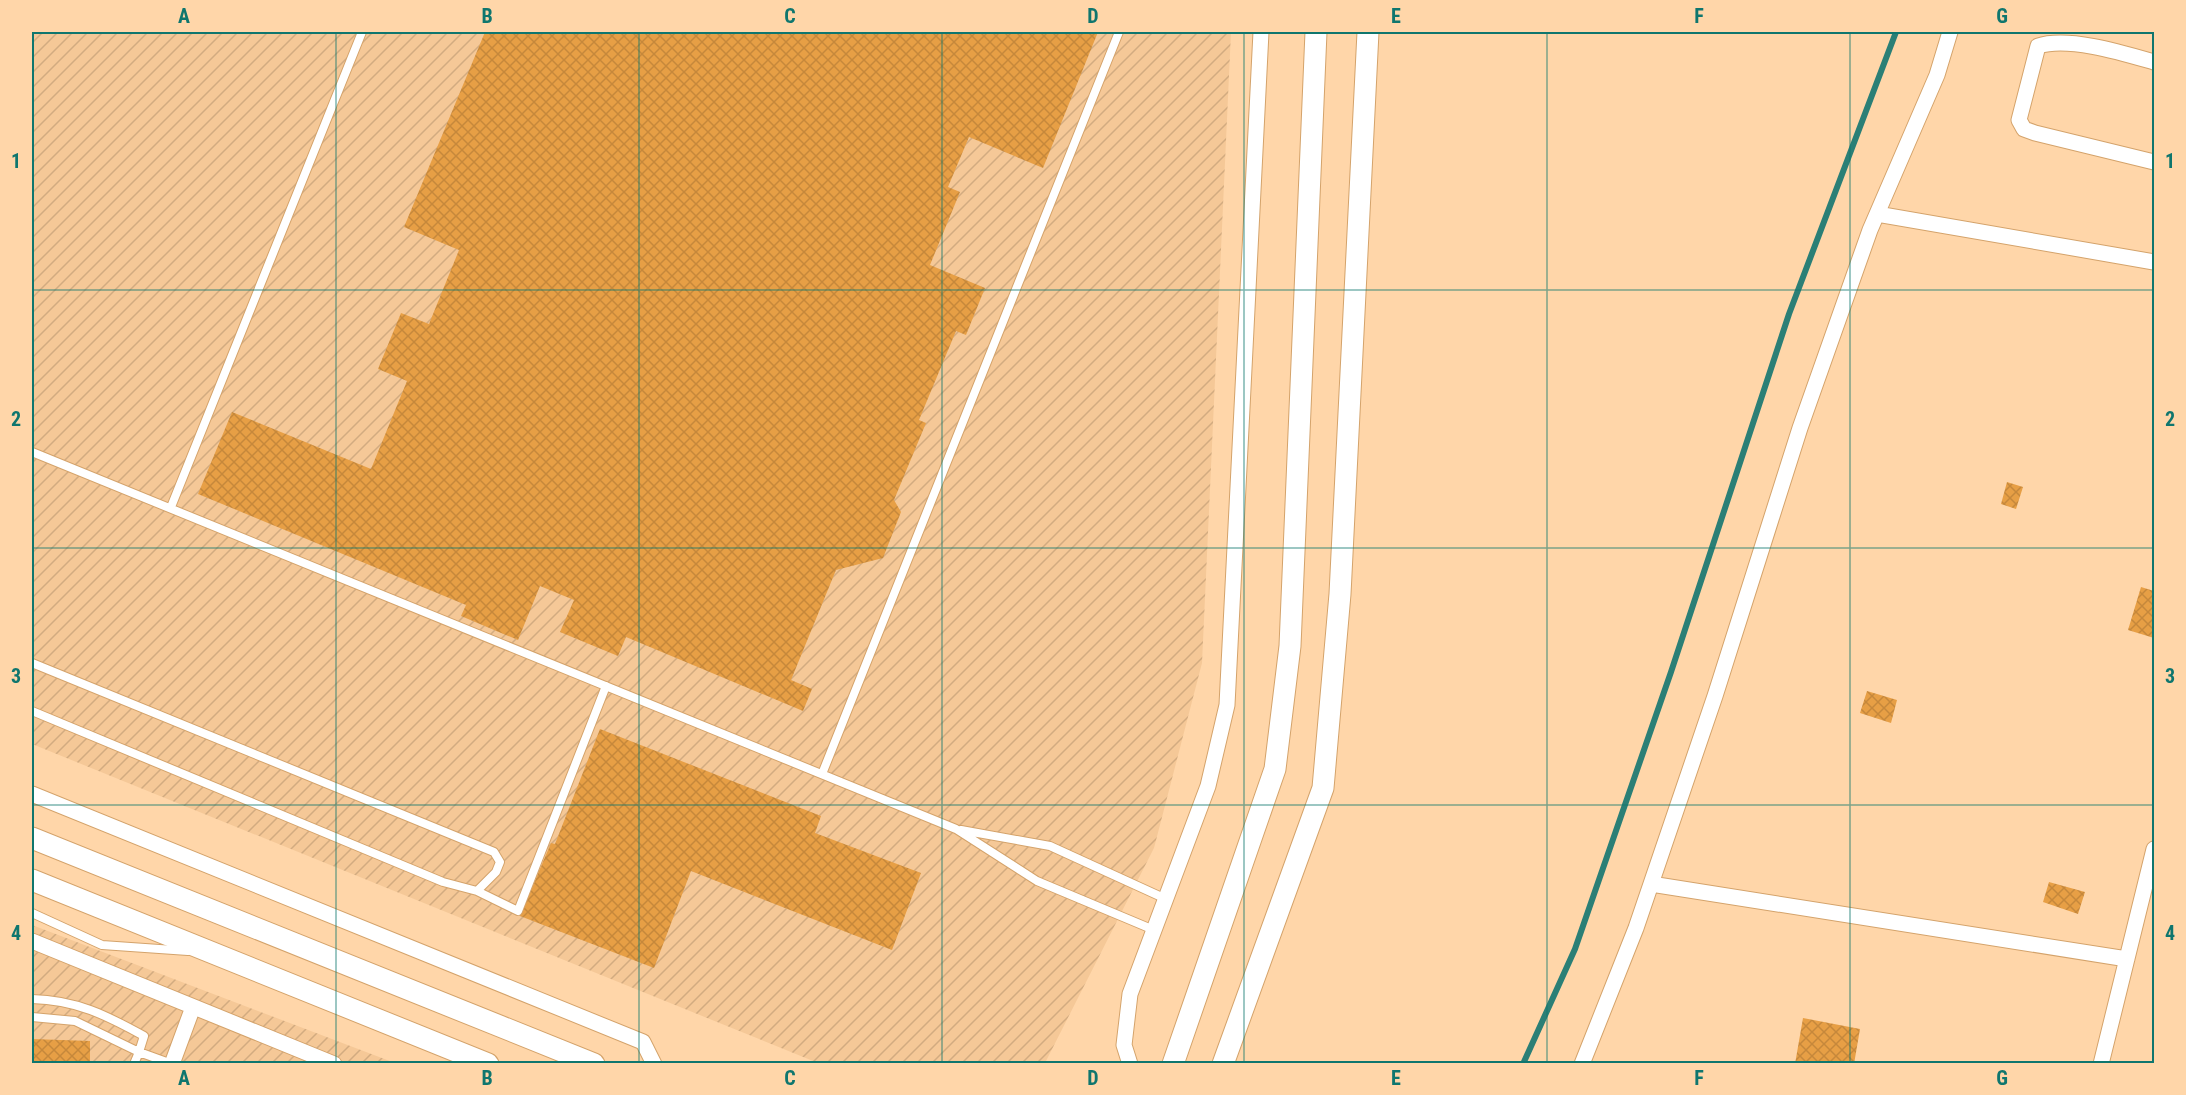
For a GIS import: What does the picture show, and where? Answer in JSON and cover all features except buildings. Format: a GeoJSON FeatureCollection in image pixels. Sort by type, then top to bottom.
{"type":"FeatureCollection","features":[{"type":"Feature","properties":{"kind":"main road"},"geometry":{"type":"LineString","coordinates":[[1173,1064],[1275,769],[1290,646],[1316,32]]}},
{"type":"Feature","properties":{"kind":"main road"},"geometry":{"type":"LineString","coordinates":[[1223,1064],[1323,788],[1340,594],[1368,32]]}},
{"type":"Feature","properties":{"kind":"main road"},"geometry":{"type":"LineString","coordinates":[[32,838],[594,1064]]}},
{"type":"Feature","properties":{"kind":"main road"},"geometry":{"type":"LineString","coordinates":[[32,880],[488,1064]]}},
{"type":"Feature","properties":{"kind":"street"},"geometry":{"type":"LineString","coordinates":[[1130,1064],[1124,1045],[1130,994],[1208,786],[1227,705],[1262,32]]}},
{"type":"Feature","properties":{"kind":"street"},"geometry":{"type":"LineString","coordinates":[[1582,1064],[1651,884],[1715,696],[1800,428],[1877,214],[1937,75],[1950,32]]}},
{"type":"Feature","properties":{"kind":"street"},"geometry":{"type":"LineString","coordinates":[[2154,62],[2117,51],[2050,42],[2038,46],[2019,120],[2024,129],[2035,133],[2154,162]]}},
{"type":"Feature","properties":{"kind":"street"},"geometry":{"type":"LineString","coordinates":[[1877,214],[2154,262]]}},
{"type":"Feature","properties":{"kind":"street"},"geometry":{"type":"LineString","coordinates":[[32,794],[643,1042],[654,1064]]}},
{"type":"Feature","properties":{"kind":"street"},"geometry":{"type":"LineString","coordinates":[[2101,1064],[2154,849]]}},
{"type":"Feature","properties":{"kind":"street"},"geometry":{"type":"LineString","coordinates":[[1651,884],[2127,958]]}},
{"type":"Feature","properties":{"kind":"street"},"geometry":{"type":"LineString","coordinates":[[32,941],[334,1064]]}},
{"type":"Feature","properties":{"kind":"street"},"geometry":{"type":"LineString","coordinates":[[172,1064],[193,1006]]}},
{"type":"Feature","properties":{"kind":"lane"},"geometry":{"type":"LineString","coordinates":[[171,507],[362,32]]}},
{"type":"Feature","properties":{"kind":"lane"},"geometry":{"type":"LineString","coordinates":[[822,774],[1119,32]]}},
{"type":"Feature","properties":{"kind":"lane"},"geometry":{"type":"LineString","coordinates":[[32,452],[956,829],[1037,881],[1154,930]]}},
{"type":"Feature","properties":{"kind":"lane"},"geometry":{"type":"LineString","coordinates":[[32,663],[494,852],[500,862],[496,872],[477,891]]}},
{"type":"Feature","properties":{"kind":"lane"},"geometry":{"type":"LineString","coordinates":[[32,711],[443,882],[477,891],[518,911],[606,686]]}},
{"type":"Feature","properties":{"kind":"lane"},"geometry":{"type":"LineString","coordinates":[[956,829],[1050,846],[1166,899]]}},
{"type":"Feature","properties":{"kind":"lane"},"geometry":{"type":"LineString","coordinates":[[32,913],[102,945],[213,953]]}},
{"type":"Feature","properties":{"kind":"lane"},"geometry":{"type":"LineString","coordinates":[[32,999],[76,1003],[144,1036],[135,1064]]}},
{"type":"Feature","properties":{"kind":"lane"},"geometry":{"type":"LineString","coordinates":[[32,1017],[75,1021],[139,1052],[172,1064]]}},
{"type":"Feature","properties":{"kind":"shaded area"},"geometry":{"type":"Polygon","coordinates":[[[32,32],[1231,32],[1202,663],[1154,848],[1045,1063],[818,1063],[32,744],[32,32]]]}},
{"type":"Feature","properties":{"kind":"shaded area"},"geometry":{"type":"Polygon","coordinates":[[[32,925],[395,1063],[32,1063],[32,925]]]}},
{"type":"Feature","properties":{"kind":"waterway"},"geometry":{"type":"LineString","coordinates":[[1523,1064],[1575,949],[1671,672],[1789,314],[1896,32]]}}]}
